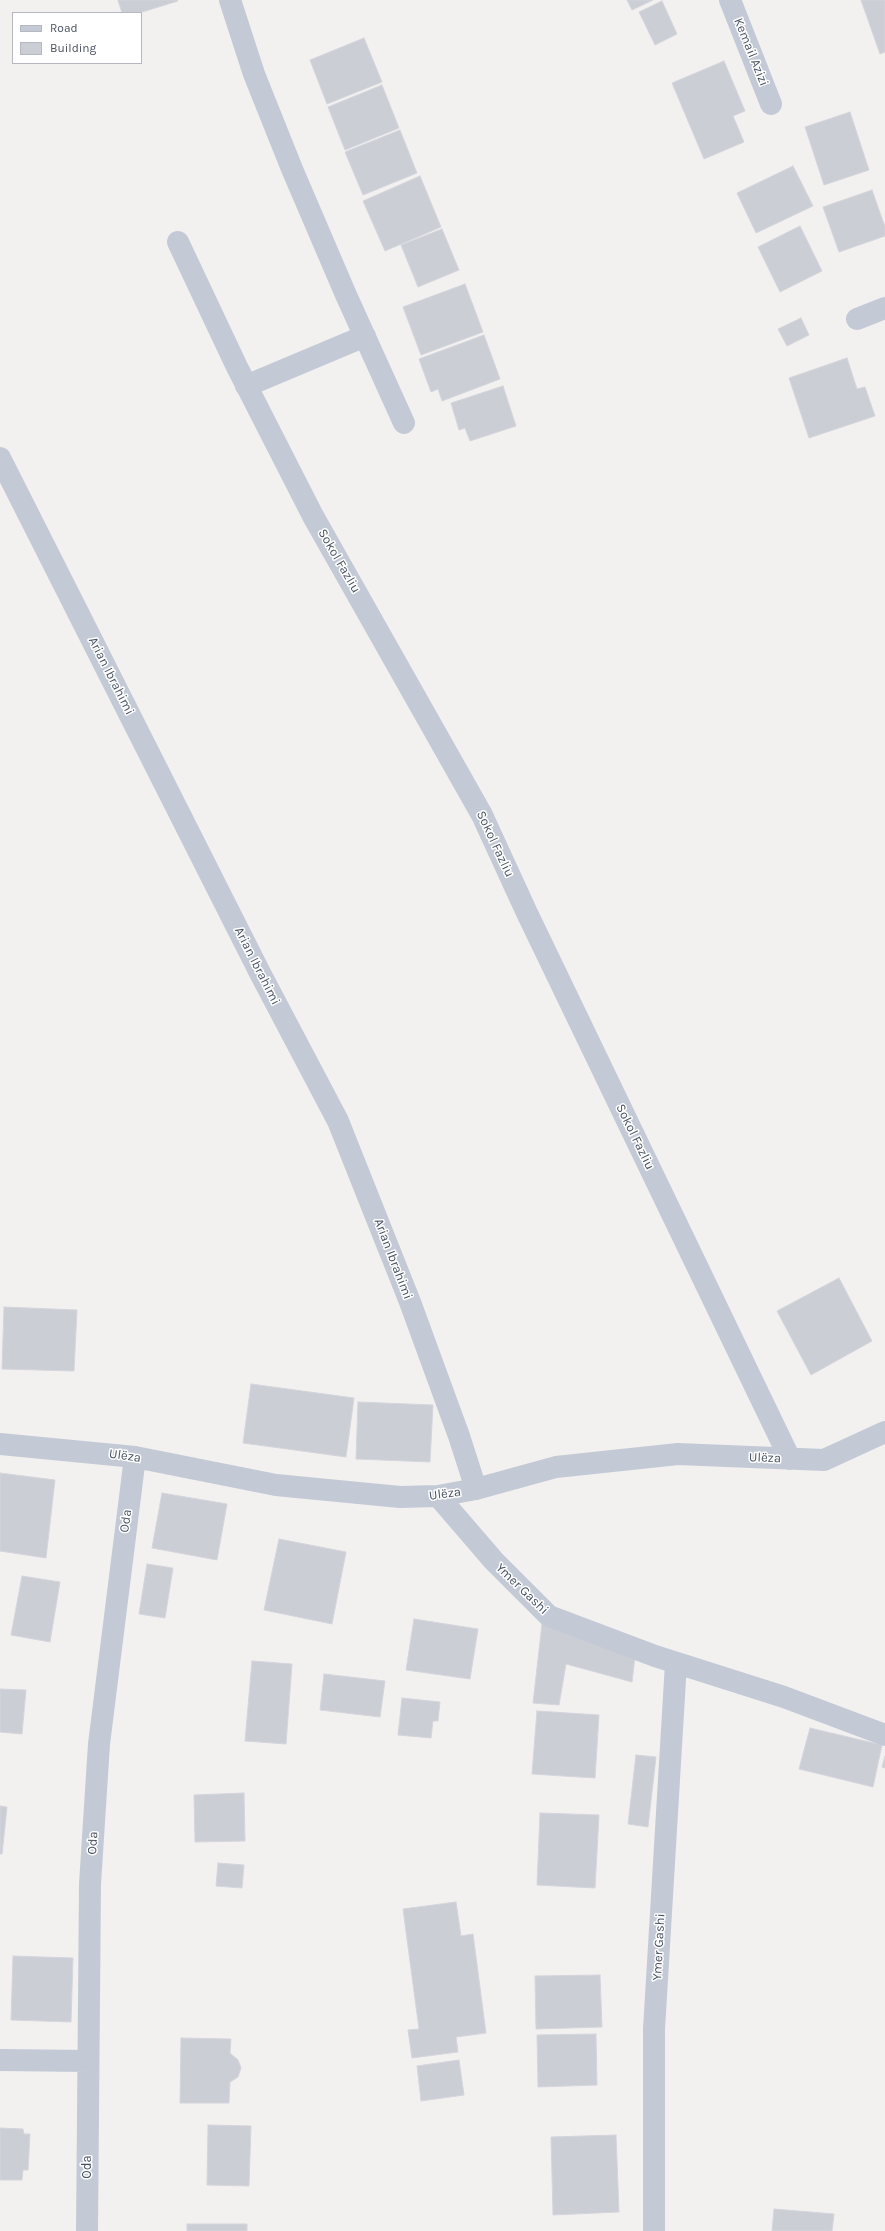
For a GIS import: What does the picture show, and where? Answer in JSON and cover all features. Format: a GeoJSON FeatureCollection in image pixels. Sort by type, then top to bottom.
{"type":"FeatureCollection","features":[{"type":"Feature","properties":{"kind":"street"},"geometry":{"type":"LineString","coordinates":[[230,0],[257,81],[346,295],[404,423]]}},
{"type":"Feature","properties":{"kind":"street","name":"Kemail Azizi"},"geometry":{"type":"LineString","coordinates":[[730,0],[771,104]]}},
{"type":"Feature","properties":{"kind":"street","name":"Sokol Fazliu"},"geometry":{"type":"LineString","coordinates":[[178,242],[246,386],[313,516],[482,815],[527,913],[790,1458]]}},
{"type":"Feature","properties":{"kind":"street"},"geometry":{"type":"LineString","coordinates":[[857,319],[885,308]]}},
{"type":"Feature","properties":{"kind":"street"},"geometry":{"type":"LineString","coordinates":[[246,386],[365,336]]}},
{"type":"Feature","properties":{"kind":"street","name":"Arian Ibrahimi"},"geometry":{"type":"LineString","coordinates":[[0,458],[256,966],[338,1121],[410,1302],[459,1436],[476,1490]]}},
{"type":"Feature","properties":{"kind":"street","name":"Ulëza"},"geometry":{"type":"LineString","coordinates":[[0,1444],[135,1457],[276,1485],[400,1498],[438,1496],[476,1490],[556,1467],[678,1454],[824,1460],[885,1432]]}},
{"type":"Feature","properties":{"kind":"street","name":"Oda"},"geometry":{"type":"LineString","coordinates":[[87,2231],[90,1884],[99,1744],[135,1457]]}},
{"type":"Feature","properties":{"kind":"street","name":"Ymer Gashi"},"geometry":{"type":"LineString","coordinates":[[438,1496],[494,1561],[549,1616],[676,1663],[784,1697],[885,1735]]}},
{"type":"Feature","properties":{"kind":"street","name":"Ymer Gashi"},"geometry":{"type":"LineString","coordinates":[[654,2231],[654,2029],[676,1663]]}},
{"type":"Feature","properties":{"kind":"street"},"geometry":{"type":"LineString","coordinates":[[0,2060],[88,2061]]}},
{"type":"Feature","properties":{"kind":"building"},"geometry":{"type":"Polygon","coordinates":[[[118,0],[178,1],[142,12],[122,12],[118,0]]]}},
{"type":"Feature","properties":{"kind":"building"},"geometry":{"type":"Polygon","coordinates":[[[627,0],[653,0],[632,10],[627,0]]]}},
{"type":"Feature","properties":{"kind":"building"},"geometry":{"type":"Polygon","coordinates":[[[861,0],[885,0],[885,52],[880,54],[861,0]]]}},
{"type":"Feature","properties":{"kind":"building"},"geometry":{"type":"Polygon","coordinates":[[[662,1],[677,34],[655,45],[639,12],[662,1]]]}},
{"type":"Feature","properties":{"kind":"building"},"geometry":{"type":"Polygon","coordinates":[[[364,38],[382,82],[327,104],[310,60],[364,38]]]}},
{"type":"Feature","properties":{"kind":"building"},"geometry":{"type":"Polygon","coordinates":[[[724,61],[745,111],[733,116],[744,142],[704,159],[672,83],[724,61]]]}},
{"type":"Feature","properties":{"kind":"building"},"geometry":{"type":"Polygon","coordinates":[[[382,85],[399,128],[345,150],[328,107],[382,85]]]}},
{"type":"Feature","properties":{"kind":"building"},"geometry":{"type":"Polygon","coordinates":[[[850,112],[869,170],[824,185],[805,127],[850,112]]]}},
{"type":"Feature","properties":{"kind":"building"},"geometry":{"type":"Polygon","coordinates":[[[400,130],[417,173],[363,195],[345,152],[400,130]]]}},
{"type":"Feature","properties":{"kind":"building"},"geometry":{"type":"Polygon","coordinates":[[[793,166],[813,206],[756,233],[737,193],[793,166]]]}},
{"type":"Feature","properties":{"kind":"building"},"geometry":{"type":"Polygon","coordinates":[[[420,176],[441,227],[385,251],[363,201],[420,176]]]}},
{"type":"Feature","properties":{"kind":"building"},"geometry":{"type":"Polygon","coordinates":[[[872,190],[885,227],[885,236],[839,252],[823,207],[872,190]]]}},
{"type":"Feature","properties":{"kind":"building"},"geometry":{"type":"Polygon","coordinates":[[[800,226],[822,271],[780,292],[758,247],[800,226]]]}},
{"type":"Feature","properties":{"kind":"building"},"geometry":{"type":"Polygon","coordinates":[[[442,229],[459,270],[418,287],[401,245],[442,229]]]}},
{"type":"Feature","properties":{"kind":"building"},"geometry":{"type":"Polygon","coordinates":[[[465,284],[483,332],[421,355],[403,307],[465,284]]]}},
{"type":"Feature","properties":{"kind":"building"},"geometry":{"type":"Polygon","coordinates":[[[801,318],[809,335],[787,346],[778,329],[801,318]]]}},
{"type":"Feature","properties":{"kind":"building"},"geometry":{"type":"Polygon","coordinates":[[[484,335],[500,379],[442,401],[438,389],[431,392],[419,359],[484,335]]]}},
{"type":"Feature","properties":{"kind":"building"},"geometry":{"type":"Polygon","coordinates":[[[847,358],[857,389],[865,387],[875,416],[809,438],[789,378],[847,358]]]}},
{"type":"Feature","properties":{"kind":"building"},"geometry":{"type":"Polygon","coordinates":[[[503,386],[516,426],[470,441],[465,428],[459,430],[451,403],[503,386]]]}},
{"type":"Feature","properties":{"kind":"building"},"geometry":{"type":"Polygon","coordinates":[[[839,1278],[872,1341],[811,1375],[777,1311],[839,1278]]]}},
{"type":"Feature","properties":{"kind":"building"},"geometry":{"type":"Polygon","coordinates":[[[4,1307],[77,1310],[74,1371],[2,1369],[4,1307]]]}},
{"type":"Feature","properties":{"kind":"building"},"geometry":{"type":"Polygon","coordinates":[[[251,1384],[354,1398],[346,1457],[243,1443],[251,1384]]]}},
{"type":"Feature","properties":{"kind":"building"},"geometry":{"type":"Polygon","coordinates":[[[358,1402],[433,1405],[430,1462],[356,1459],[358,1402]]]}},
{"type":"Feature","properties":{"kind":"building"},"geometry":{"type":"Polygon","coordinates":[[[0,1473],[55,1480],[46,1558],[0,1551],[0,1473]]]}},
{"type":"Feature","properties":{"kind":"building"},"geometry":{"type":"Polygon","coordinates":[[[162,1493],[227,1504],[217,1560],[152,1548],[162,1493]]]}},
{"type":"Feature","properties":{"kind":"building"},"geometry":{"type":"Polygon","coordinates":[[[279,1539],[346,1552],[332,1624],[264,1610],[279,1539]]]}},
{"type":"Feature","properties":{"kind":"building"},"geometry":{"type":"Polygon","coordinates":[[[147,1564],[173,1568],[165,1618],[139,1614],[147,1564]]]}},
{"type":"Feature","properties":{"kind":"building"},"geometry":{"type":"Polygon","coordinates":[[[22,1576],[60,1582],[50,1642],[11,1635],[22,1576]]]}},
{"type":"Feature","properties":{"kind":"building"},"geometry":{"type":"Polygon","coordinates":[[[414,1619],[478,1629],[470,1679],[406,1670],[414,1619]]]}},
{"type":"Feature","properties":{"kind":"building"},"geometry":{"type":"Polygon","coordinates":[[[542,1624],[635,1657],[632,1682],[566,1664],[559,1705],[533,1703],[542,1624]]]}},
{"type":"Feature","properties":{"kind":"building"},"geometry":{"type":"Polygon","coordinates":[[[252,1661],[292,1664],[286,1744],[245,1741],[252,1661]]]}},
{"type":"Feature","properties":{"kind":"building"},"geometry":{"type":"Polygon","coordinates":[[[324,1674],[385,1681],[380,1717],[320,1710],[324,1674]]]}},
{"type":"Feature","properties":{"kind":"building"},"geometry":{"type":"Polygon","coordinates":[[[0,1689],[26,1690],[22,1734],[0,1732],[0,1689]]]}},
{"type":"Feature","properties":{"kind":"building"},"geometry":{"type":"Polygon","coordinates":[[[402,1698],[440,1702],[438,1721],[433,1721],[431,1738],[398,1735],[402,1698]]]}},
{"type":"Feature","properties":{"kind":"building"},"geometry":{"type":"Polygon","coordinates":[[[537,1711],[599,1715],[595,1778],[532,1774],[537,1711]]]}},
{"type":"Feature","properties":{"kind":"building"},"geometry":{"type":"Polygon","coordinates":[[[810,1728],[882,1745],[873,1787],[799,1769],[810,1728]]]}},
{"type":"Feature","properties":{"kind":"building"},"geometry":{"type":"Polygon","coordinates":[[[636,1755],[656,1757],[648,1827],[628,1824],[636,1755]]]}},
{"type":"Feature","properties":{"kind":"building"},"geometry":{"type":"Polygon","coordinates":[[[885,1756],[885,1768],[882,1767],[885,1756]]]}},
{"type":"Feature","properties":{"kind":"building"},"geometry":{"type":"Polygon","coordinates":[[[244,1793],[245,1841],[195,1842],[194,1795],[244,1793]]]}},
{"type":"Feature","properties":{"kind":"building"},"geometry":{"type":"Polygon","coordinates":[[[0,1806],[7,1807],[2,1854],[0,1854],[0,1806]]]}},
{"type":"Feature","properties":{"kind":"building"},"geometry":{"type":"Polygon","coordinates":[[[540,1813],[599,1815],[595,1888],[537,1885],[540,1813]]]}},
{"type":"Feature","properties":{"kind":"building"},"geometry":{"type":"Polygon","coordinates":[[[218,1863],[244,1865],[242,1888],[216,1886],[218,1863]]]}},
{"type":"Feature","properties":{"kind":"building"},"geometry":{"type":"Polygon","coordinates":[[[456,1902],[461,1936],[473,1934],[486,2033],[456,2037],[458,2052],[412,2058],[408,2030],[419,2029],[403,1909],[456,1902]]]}},
{"type":"Feature","properties":{"kind":"building"},"geometry":{"type":"Polygon","coordinates":[[[13,1956],[73,1958],[71,2022],[11,2020],[13,1956]]]}},
{"type":"Feature","properties":{"kind":"building"},"geometry":{"type":"Polygon","coordinates":[[[600,1975],[602,2027],[536,2029],[535,1976],[600,1975]]]}},
{"type":"Feature","properties":{"kind":"building"},"geometry":{"type":"Polygon","coordinates":[[[596,2034],[597,2085],[538,2087],[537,2035],[596,2034]]]}},
{"type":"Feature","properties":{"kind":"building"},"geometry":{"type":"Polygon","coordinates":[[[181,2038],[231,2039],[230,2053],[238,2060],[241,2068],[238,2077],[230,2082],[229,2103],[180,2103],[181,2038]]]}},
{"type":"Feature","properties":{"kind":"building"},"geometry":{"type":"Polygon","coordinates":[[[459,2060],[464,2095],[421,2101],[417,2066],[459,2060]]]}},
{"type":"Feature","properties":{"kind":"building"},"geometry":{"type":"Polygon","coordinates":[[[208,2125],[251,2126],[249,2186],[207,2185],[208,2125]]]}},
{"type":"Feature","properties":{"kind":"building"},"geometry":{"type":"Polygon","coordinates":[[[0,2128],[23,2129],[24,2134],[30,2134],[28,2170],[23,2170],[22,2180],[0,2180],[0,2128]]]}},
{"type":"Feature","properties":{"kind":"building"},"geometry":{"type":"Polygon","coordinates":[[[616,2135],[619,2212],[553,2215],[551,2137],[616,2135]]]}},
{"type":"Feature","properties":{"kind":"building"},"geometry":{"type":"Polygon","coordinates":[[[774,2209],[834,2214],[832,2231],[772,2231],[774,2209]]]}},
{"type":"Feature","properties":{"kind":"building"},"geometry":{"type":"Polygon","coordinates":[[[187,2224],[247,2224],[247,2231],[187,2231],[187,2224]]]}}]}
